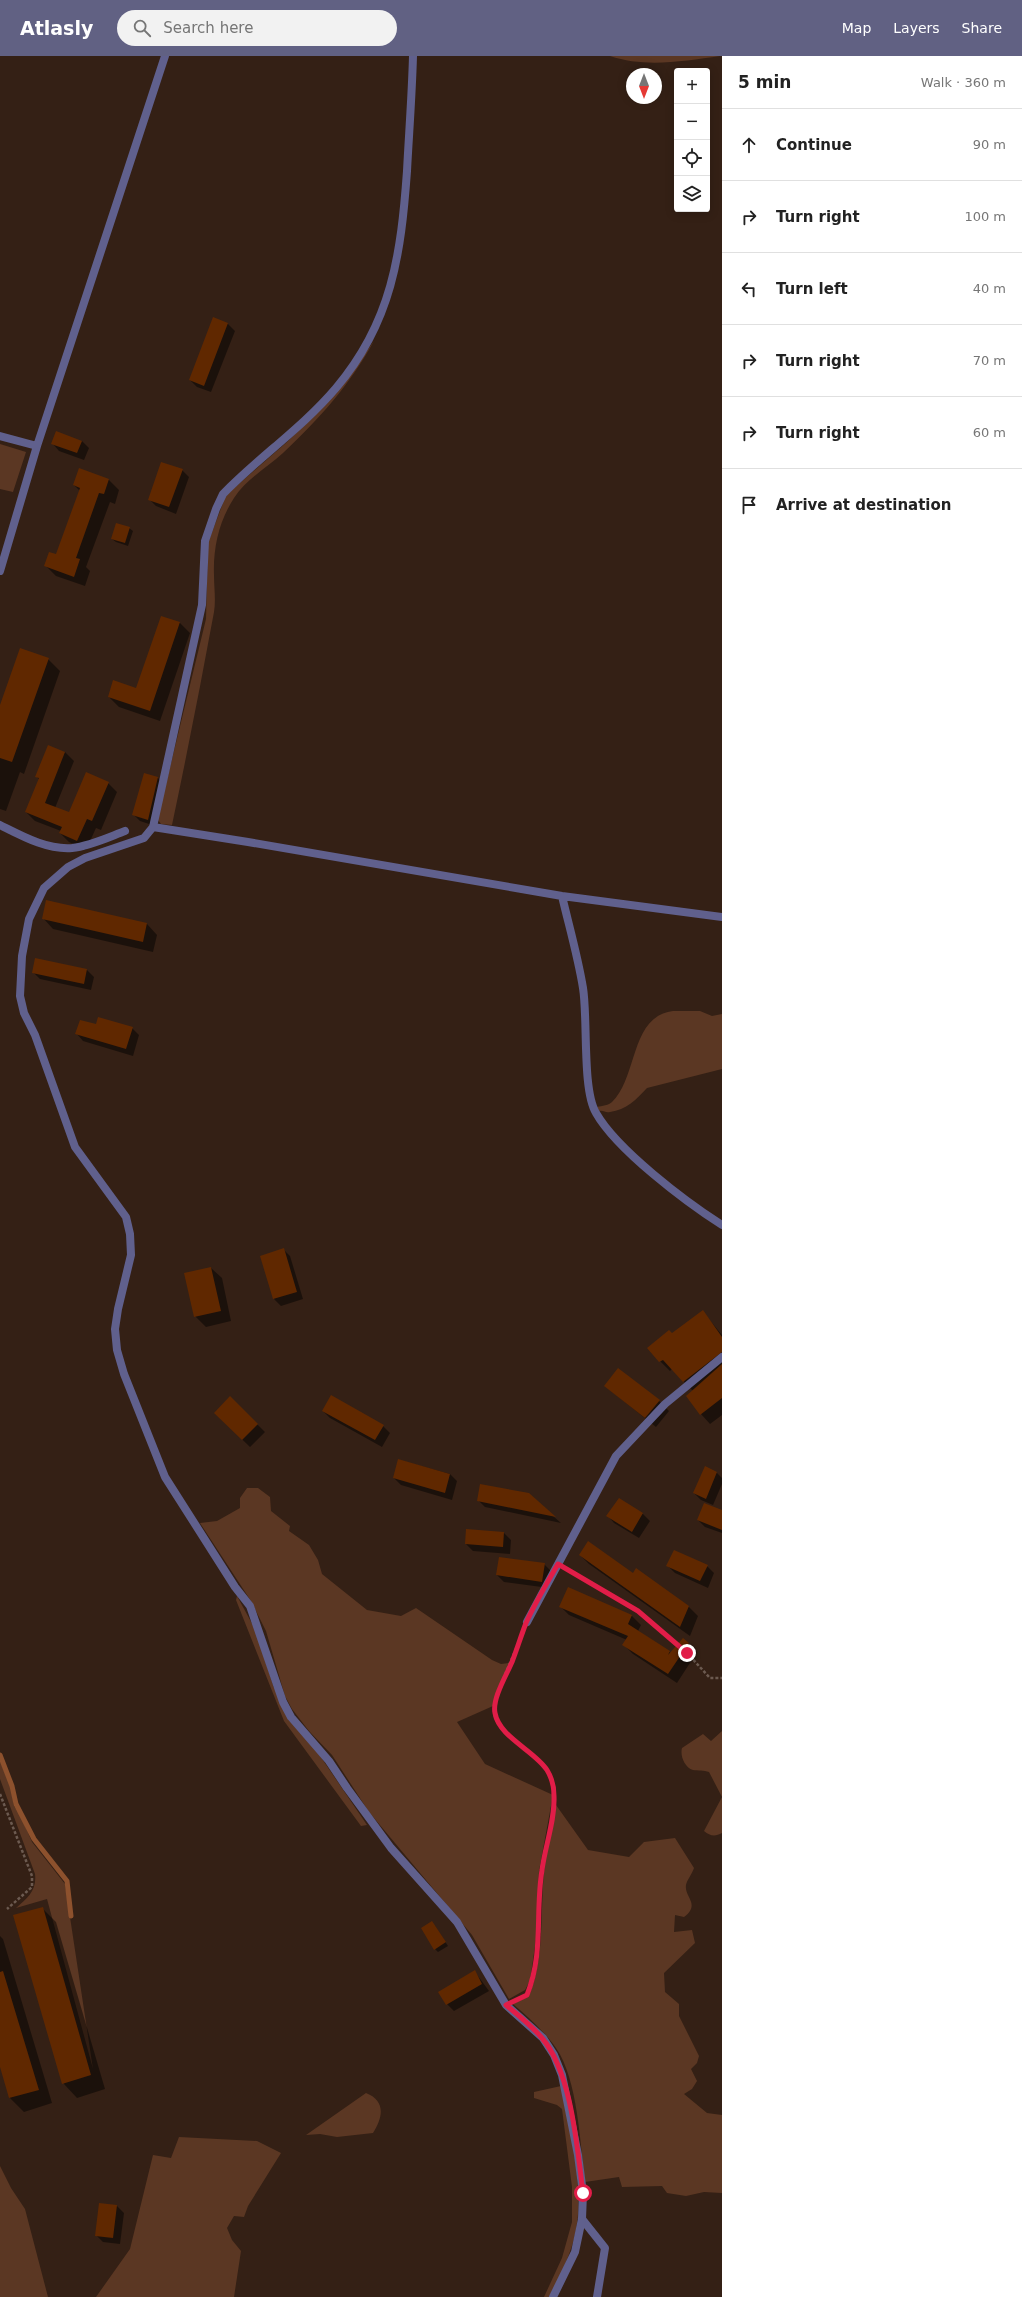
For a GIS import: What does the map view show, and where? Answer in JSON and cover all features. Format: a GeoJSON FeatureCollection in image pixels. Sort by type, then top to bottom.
{"type":"FeatureCollection","features":[{"type":"Feature","properties":{"kind":"street"},"geometry":{"type":"LineString","coordinates":[[0,572],[37,446],[165,56]]}},
{"type":"Feature","properties":{"kind":"street"},"geometry":{"type":"LineString","coordinates":[[413,56],[404,209],[399,256],[389,295],[374,330],[336,388],[304,421],[223,494],[205,541],[202,605],[197,633],[153,827],[144,838],[85,858],[68,867],[44,888],[29,919],[20,977],[20,996],[24,1013],[35,1035],[75,1147],[126,1217],[130,1234],[131,1255],[118,1309],[115,1329],[117,1350],[124,1374],[165,1477],[235,1587],[250,1606],[283,1702],[291,1717],[329,1761],[391,1848],[457,1922],[506,2005],[543,2038],[554,2055],[562,2075],[578,2155],[583,2193],[582,2219],[575,2252],[553,2297]]}},
{"type":"Feature","properties":{"kind":"street"},"geometry":{"type":"LineString","coordinates":[[0,436],[37,446]]}},
{"type":"Feature","properties":{"kind":"street"},"geometry":{"type":"LineString","coordinates":[[0,825],[47,846],[61,848],[74,848],[125,831]]}},
{"type":"Feature","properties":{"kind":"street"},"geometry":{"type":"LineString","coordinates":[[153,827],[256,843],[562,896],[722,917]]}},
{"type":"Feature","properties":{"kind":"street"},"geometry":{"type":"LineString","coordinates":[[562,896],[583,988],[589,1094],[595,1113],[618,1141],[656,1175],[698,1210],[722,1225]]}},
{"type":"Feature","properties":{"kind":"street"},"geometry":{"type":"LineString","coordinates":[[527,1622],[616,1456],[665,1404],[722,1356]]}},
{"type":"Feature","properties":{"kind":"street"},"geometry":{"type":"LineString","coordinates":[[582,2219],[605,2248],[597,2297]]}},
{"type":"Feature","properties":{"kind":"path"},"geometry":{"type":"LineString","coordinates":[[558,1564],[638,1611],[687,1653],[710,1678],[722,1678]]}},
{"type":"Feature","properties":{"kind":"path"},"geometry":{"type":"LineString","coordinates":[[506,2005],[527,1995],[532,1982],[539,1939],[541,1871],[549,1837],[554,1797],[553,1782],[547,1770],[536,1756],[518,1744],[498,1722],[494,1712],[499,1690],[527,1622]]}},
{"type":"Feature","properties":{"kind":"path"},"geometry":{"type":"LineString","coordinates":[[0,1794],[32,1876],[32,1887],[7,1909]]}},
{"type":"Feature","properties":{"kind":"shaded area"},"geometry":{"type":"Polygon","coordinates":[[[610,56],[720,56],[651,63],[623,60],[610,56]]]}},
{"type":"Feature","properties":{"kind":"shaded area"},"geometry":{"type":"Polygon","coordinates":[[[374,341],[354,373],[333,401],[283,453],[244,485],[234,498],[224,516],[216,545],[214,565],[214,612],[183,772],[172,825],[161,824],[158,820],[159,813],[206,619],[208,543],[226,495],[287,442],[323,406],[347,379],[374,341]]]}},
{"type":"Feature","properties":{"kind":"shaded area"},"geometry":{"type":"Polygon","coordinates":[[[0,444],[26,452],[13,492],[0,489],[0,444]]]}},
{"type":"Feature","properties":{"kind":"shaded area"},"geometry":{"type":"Polygon","coordinates":[[[673,1011],[700,1011],[712,1016],[722,1014],[722,1069],[647,1088],[635,1100],[621,1109],[608,1112],[599,1111],[597,1107],[611,1103],[620,1091],[642,1035],[649,1024],[659,1015],[673,1011]]]}},
{"type":"Feature","properties":{"kind":"shaded area"},"geometry":{"type":"Polygon","coordinates":[[[247,1488],[258,1488],[270,1497],[271,1511],[290,1526],[289,1531],[309,1545],[318,1560],[322,1574],[367,1610],[401,1616],[416,1608],[492,1660],[501,1664],[509,1663],[497,1690],[493,1706],[457,1722],[485,1764],[553,1795],[539,1871],[536,1939],[530,1981],[525,1990],[509,1999],[472,1935],[369,1812],[332,1755],[309,1731],[292,1709],[285,1696],[266,1631],[251,1601],[200,1523],[217,1521],[240,1508],[240,1498],[247,1488]]]}},
{"type":"Feature","properties":{"kind":"shaded area"},"geometry":{"type":"Polygon","coordinates":[[[237,1596],[255,1629],[274,1688],[367,1825],[361,1826],[284,1721],[236,1600],[237,1596]]]}},
{"type":"Feature","properties":{"kind":"shaded area"},"geometry":{"type":"Polygon","coordinates":[[[722,1731],[722,1797],[709,1772],[693,1770],[685,1764],[682,1757],[682,1748],[703,1734],[711,1741],[722,1731]]]}},
{"type":"Feature","properties":{"kind":"shaded area"},"geometry":{"type":"Polygon","coordinates":[[[0,1761],[11,1788],[14,1806],[21,1817],[32,1842],[65,1884],[93,2069],[47,1899],[16,1908],[31,1893],[35,1885],[35,1874],[0,1779],[0,1761]]]}},
{"type":"Feature","properties":{"kind":"shaded area"},"geometry":{"type":"Polygon","coordinates":[[[722,1797],[722,1833],[710,1835],[704,1831],[722,1797]]]}},
{"type":"Feature","properties":{"kind":"shaded area"},"geometry":{"type":"Polygon","coordinates":[[[556,1805],[588,1850],[629,1857],[644,1842],[675,1838],[694,1868],[686,1885],[687,1893],[692,1904],[691,1908],[684,1917],[675,1915],[674,1932],[692,1930],[695,1943],[664,1973],[665,1992],[679,2004],[679,2016],[699,2056],[697,2063],[691,2069],[697,2081],[692,2089],[684,2094],[707,2113],[722,2115],[722,2193],[704,2192],[686,2196],[667,2193],[662,2186],[622,2187],[619,2177],[585,2182],[574,2094],[563,2061],[556,2048],[546,2036],[513,2004],[529,1996],[538,1966],[544,1872],[556,1805]]]}},
{"type":"Feature","properties":{"kind":"shaded area"},"geometry":{"type":"Polygon","coordinates":[[[561,2086],[575,2154],[578,2190],[577,2223],[570,2252],[562,2270],[549,2297],[544,2297],[562,2258],[572,2222],[572,2187],[562,2109],[557,2105],[534,2098],[534,2092],[561,2086]]]}},
{"type":"Feature","properties":{"kind":"shaded area"},"geometry":{"type":"Polygon","coordinates":[[[366,2093],[377,2100],[381,2110],[379,2121],[373,2133],[337,2137],[320,2134],[306,2135],[366,2093]]]}},
{"type":"Feature","properties":{"kind":"shaded area"},"geometry":{"type":"Polygon","coordinates":[[[179,2137],[257,2141],[281,2153],[248,2206],[244,2217],[234,2216],[227,2228],[232,2240],[241,2251],[234,2297],[96,2297],[130,2249],[153,2155],[171,2158],[179,2137]]]}},
{"type":"Feature","properties":{"kind":"shaded area"},"geometry":{"type":"Polygon","coordinates":[[[0,2166],[11,2188],[25,2209],[48,2297],[0,2297],[0,2166]]]}},
{"type":"Feature","properties":{"kind":"building"},"geometry":{"type":"Polygon","coordinates":[[[213,317],[228,323],[204,386],[189,380],[213,317]]]}},
{"type":"Feature","properties":{"kind":"building"},"geometry":{"type":"Polygon","coordinates":[[[56,431],[82,441],[77,453],[51,444],[56,431]]]}},
{"type":"Feature","properties":{"kind":"building"},"geometry":{"type":"Polygon","coordinates":[[[161,462],[183,469],[169,507],[148,500],[161,462]]]}},
{"type":"Feature","properties":{"kind":"building"},"geometry":{"type":"Polygon","coordinates":[[[79,468],[109,479],[104,494],[99,493],[76,558],[80,559],[74,577],[44,566],[49,552],[56,554],[80,488],[73,485],[79,468]]]}},
{"type":"Feature","properties":{"kind":"building"},"geometry":{"type":"Polygon","coordinates":[[[116,523],[130,527],[125,543],[111,539],[116,523]]]}},
{"type":"Feature","properties":{"kind":"building"},"geometry":{"type":"Polygon","coordinates":[[[161,616],[180,622],[150,711],[108,697],[113,680],[136,688],[161,616]]]}},
{"type":"Feature","properties":{"kind":"building"},"geometry":{"type":"Polygon","coordinates":[[[20,648],[49,658],[12,762],[0,758],[0,705],[20,648]]]}},
{"type":"Feature","properties":{"kind":"building"},"geometry":{"type":"Polygon","coordinates":[[[48,745],[65,752],[45,803],[69,812],[86,772],[109,782],[92,821],[87,819],[77,841],[59,833],[62,827],[25,812],[39,778],[35,777],[48,745]]]}},
{"type":"Feature","properties":{"kind":"building"},"geometry":{"type":"Polygon","coordinates":[[[144,773],[158,777],[148,820],[132,815],[144,773]]]}},
{"type":"Feature","properties":{"kind":"building"},"geometry":{"type":"Polygon","coordinates":[[[46,900],[147,923],[143,942],[42,919],[46,900]]]}},
{"type":"Feature","properties":{"kind":"building"},"geometry":{"type":"Polygon","coordinates":[[[35,958],[87,969],[84,984],[32,973],[35,958]]]}},
{"type":"Feature","properties":{"kind":"building"},"geometry":{"type":"Polygon","coordinates":[[[98,1017],[133,1027],[126,1049],[75,1034],[80,1020],[96,1024],[98,1017]]]}},
{"type":"Feature","properties":{"kind":"building"},"geometry":{"type":"Polygon","coordinates":[[[284,1248],[297,1292],[273,1299],[260,1256],[284,1248]]]}},
{"type":"Feature","properties":{"kind":"building"},"geometry":{"type":"Polygon","coordinates":[[[211,1267],[221,1311],[194,1317],[184,1273],[211,1267]]]}},
{"type":"Feature","properties":{"kind":"building"},"geometry":{"type":"Polygon","coordinates":[[[703,1310],[722,1337],[722,1352],[683,1382],[663,1360],[659,1362],[647,1348],[669,1330],[672,1333],[703,1310]]]}},
{"type":"Feature","properties":{"kind":"building"},"geometry":{"type":"Polygon","coordinates":[[[722,1364],[722,1398],[700,1415],[686,1396],[722,1364]]]}},
{"type":"Feature","properties":{"kind":"building"},"geometry":{"type":"Polygon","coordinates":[[[618,1368],[660,1400],[645,1418],[604,1386],[618,1368]]]}},
{"type":"Feature","properties":{"kind":"building"},"geometry":{"type":"Polygon","coordinates":[[[331,1395],[384,1425],[375,1440],[322,1411],[331,1395]]]}},
{"type":"Feature","properties":{"kind":"building"},"geometry":{"type":"Polygon","coordinates":[[[230,1396],[258,1424],[242,1440],[214,1413],[230,1396]]]}},
{"type":"Feature","properties":{"kind":"building"},"geometry":{"type":"Polygon","coordinates":[[[398,1459],[450,1474],[445,1493],[393,1478],[398,1459]]]}},
{"type":"Feature","properties":{"kind":"building"},"geometry":{"type":"Polygon","coordinates":[[[705,1466],[717,1472],[706,1499],[693,1493],[705,1466]]]}},
{"type":"Feature","properties":{"kind":"building"},"geometry":{"type":"Polygon","coordinates":[[[480,1484],[529,1493],[556,1517],[477,1501],[480,1484]]]}},
{"type":"Feature","properties":{"kind":"building"},"geometry":{"type":"Polygon","coordinates":[[[619,1498],[643,1513],[632,1532],[606,1516],[619,1498]]]}},
{"type":"Feature","properties":{"kind":"building"},"geometry":{"type":"Polygon","coordinates":[[[704,1503],[722,1510],[722,1530],[697,1520],[704,1503]]]}},
{"type":"Feature","properties":{"kind":"building"},"geometry":{"type":"Polygon","coordinates":[[[466,1529],[504,1532],[503,1547],[465,1544],[466,1529]]]}},
{"type":"Feature","properties":{"kind":"building"},"geometry":{"type":"Polygon","coordinates":[[[588,1541],[633,1573],[636,1568],[689,1606],[680,1627],[579,1555],[588,1541]]]}},
{"type":"Feature","properties":{"kind":"building"},"geometry":{"type":"Polygon","coordinates":[[[674,1550],[708,1565],[700,1581],[666,1566],[674,1550]]]}},
{"type":"Feature","properties":{"kind":"building"},"geometry":{"type":"Polygon","coordinates":[[[499,1557],[545,1563],[542,1582],[496,1575],[499,1557]]]}},
{"type":"Feature","properties":{"kind":"building"},"geometry":{"type":"Polygon","coordinates":[[[568,1587],[632,1615],[628,1624],[670,1651],[668,1655],[683,1638],[689,1643],[668,1674],[622,1645],[628,1636],[559,1607],[568,1587]]]}},
{"type":"Feature","properties":{"kind":"building"},"geometry":{"type":"Polygon","coordinates":[[[43,1907],[91,2075],[62,2084],[13,1915],[43,1907]]]}},
{"type":"Feature","properties":{"kind":"building"},"geometry":{"type":"Polygon","coordinates":[[[432,1921],[446,1942],[434,1950],[421,1928],[432,1921]]]}},
{"type":"Feature","properties":{"kind":"building"},"geometry":{"type":"Polygon","coordinates":[[[475,1970],[482,1984],[446,2005],[438,1992],[475,1970]]]}},
{"type":"Feature","properties":{"kind":"building"},"geometry":{"type":"Polygon","coordinates":[[[3,1971],[39,2090],[9,2098],[0,2067],[0,1972],[3,1971]]]}},
{"type":"Feature","properties":{"kind":"building"},"geometry":{"type":"Polygon","coordinates":[[[99,2203],[117,2205],[113,2238],[95,2236],[99,2203]]]}},
{"type":"Feature","properties":{"kind":"waterway"},"geometry":{"type":"LineString","coordinates":[[0,1755],[12,1786],[16,1804],[34,1839],[67,1881],[71,1916]]}},
{"type":"Feature","properties":{"kind":"route"},"geometry":{"type":"LineString","coordinates":[[583,2193],[568,2100],[562,2075],[554,2055],[543,2038],[506,2005],[527,1995],[532,1982],[539,1939],[541,1871],[549,1837],[554,1797],[553,1782],[547,1770],[536,1756],[518,1744],[498,1722],[494,1712],[499,1690],[512,1662],[527,1622],[558,1564],[638,1611],[687,1653]]}}]}
